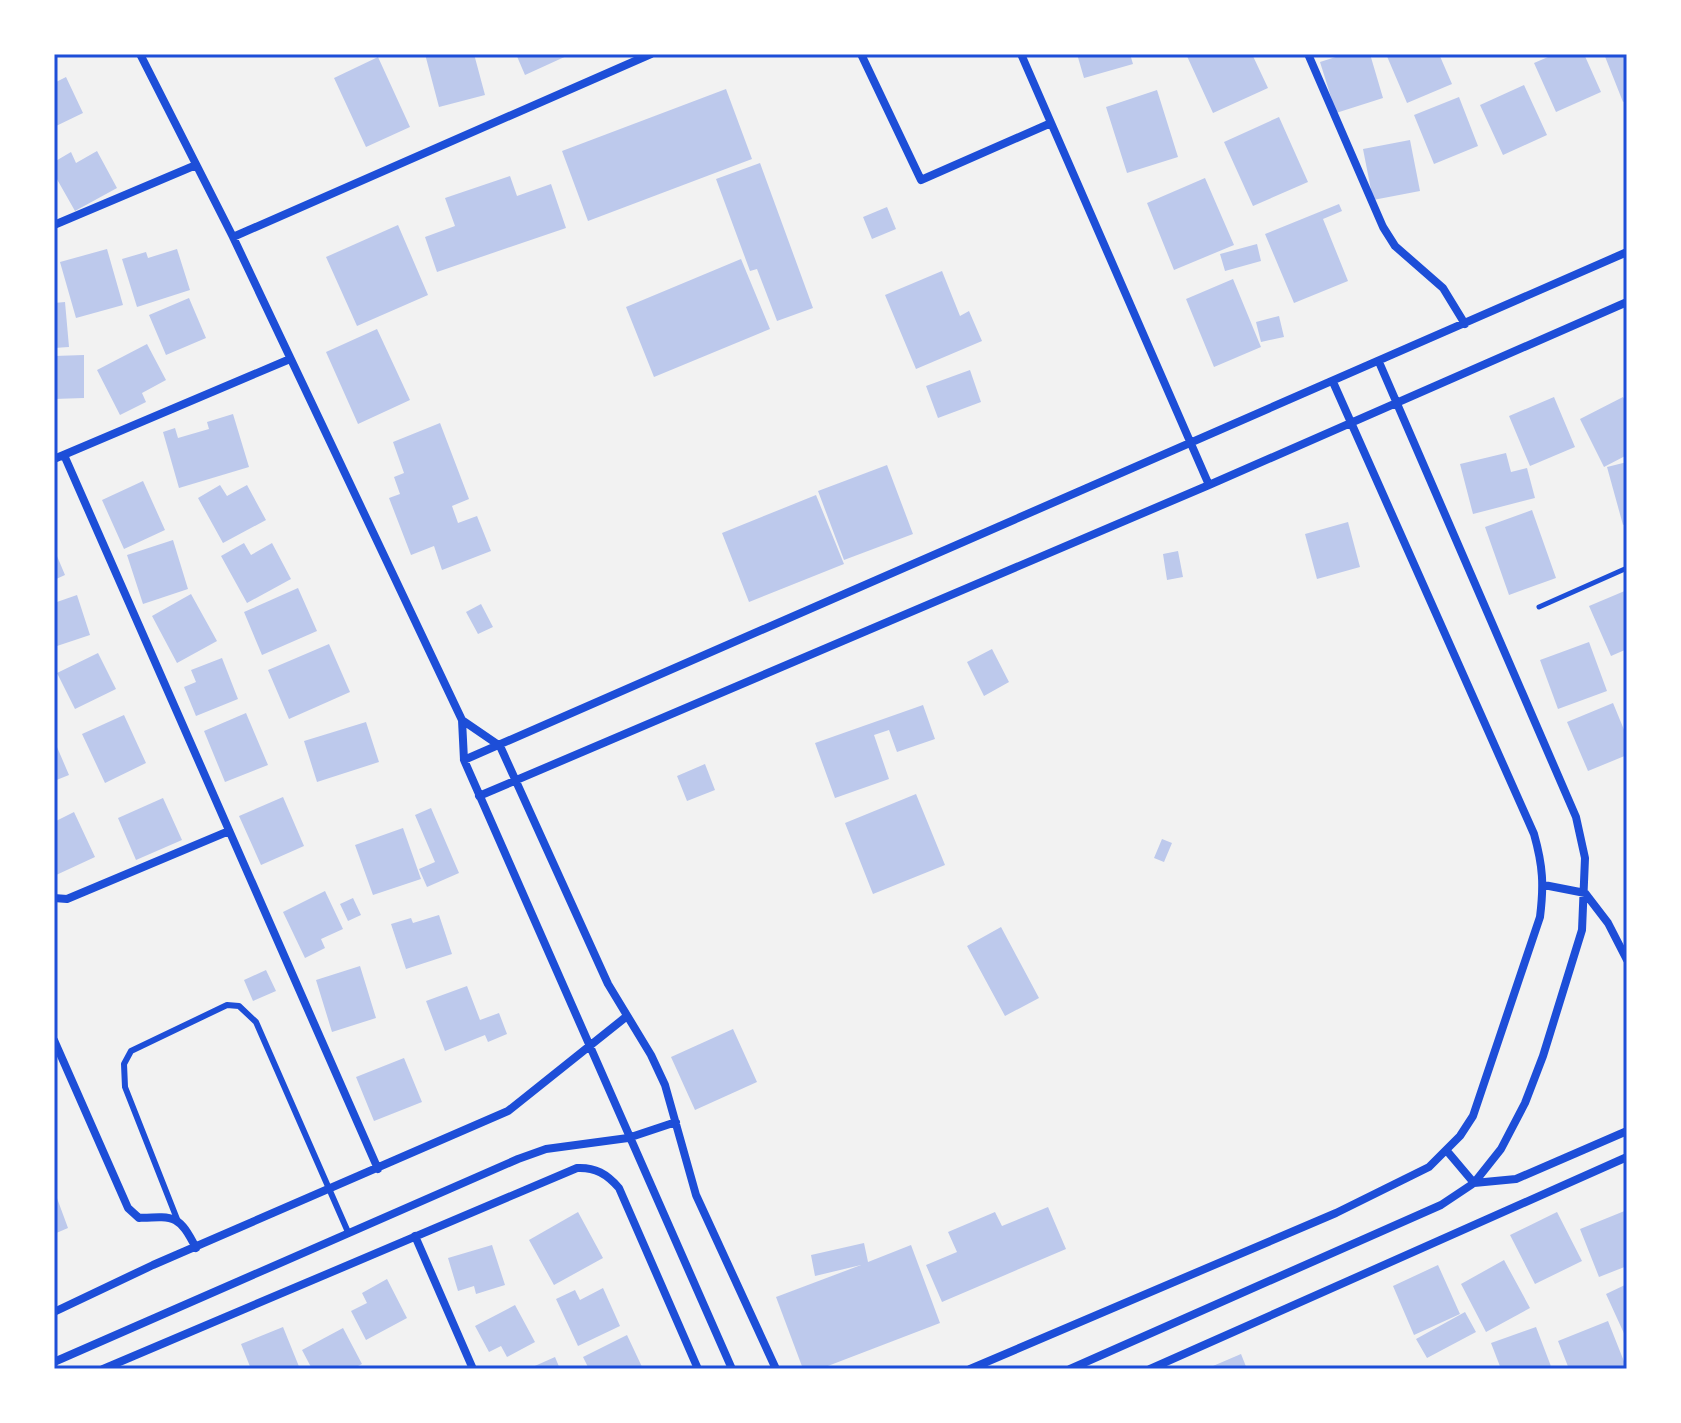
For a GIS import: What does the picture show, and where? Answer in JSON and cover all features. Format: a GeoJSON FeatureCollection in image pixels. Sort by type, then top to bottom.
{"type":"FeatureCollection","features":[{"type":"Feature","properties":{"kind":"street"},"geometry":{"type":"LineString","coordinates":[[140,54],[233,237],[462,720],[464,760],[731,1367],[719,1369]]}},
{"type":"Feature","properties":{"kind":"street"},"geometry":{"type":"LineString","coordinates":[[233,237],[651,54]]}},
{"type":"Feature","properties":{"kind":"street"},"geometry":{"type":"LineString","coordinates":[[861,54],[921,180],[1051,123]]}},
{"type":"Feature","properties":{"kind":"street"},"geometry":{"type":"LineString","coordinates":[[1021,54],[1209,485]]}},
{"type":"Feature","properties":{"kind":"street"},"geometry":{"type":"LineString","coordinates":[[1308,54],[1383,227],[1395,246],[1443,288],[1465,324]]}},
{"type":"Feature","properties":{"kind":"street"},"geometry":{"type":"LineString","coordinates":[[54,225],[196,165]]}},
{"type":"Feature","properties":{"kind":"street"},"geometry":{"type":"LineString","coordinates":[[464,760],[1627,252]]}},
{"type":"Feature","properties":{"kind":"street"},"geometry":{"type":"LineString","coordinates":[[479,796],[1209,485],[1627,302]]}},
{"type":"Feature","properties":{"kind":"street"},"geometry":{"type":"LineString","coordinates":[[54,459],[290,359]]}},
{"type":"Feature","properties":{"kind":"street"},"geometry":{"type":"LineString","coordinates":[[1070,1369],[1441,1205],[1474,1183],[1501,1149],[1525,1103],[1582,930],[1585,858],[1576,817],[1379,362]]}},
{"type":"Feature","properties":{"kind":"street"},"geometry":{"type":"LineString","coordinates":[[970,1369],[993,1365],[1336,1213],[1429,1167],[1447,1151],[1473,1116],[1540,917],[1544,885],[1542,862],[1534,834],[1333,382]]}},
{"type":"Feature","properties":{"kind":"street"},"geometry":{"type":"LineString","coordinates":[[64,455],[378,1169]]}},
{"type":"Feature","properties":{"kind":"street"},"geometry":{"type":"LineString","coordinates":[[462,720],[500,746],[608,984],[651,1055],[665,1085],[696,1195],[776,1369]]}},
{"type":"Feature","properties":{"kind":"street"},"geometry":{"type":"LineString","coordinates":[[54,898],[67,899],[229,831]]}},
{"type":"Feature","properties":{"kind":"street"},"geometry":{"type":"LineString","coordinates":[[1544,885],[1585,893],[1608,923],[1627,960]]}},
{"type":"Feature","properties":{"kind":"street"},"geometry":{"type":"LineString","coordinates":[[54,1312],[508,1111],[627,1016]]}},
{"type":"Feature","properties":{"kind":"street"},"geometry":{"type":"LineString","coordinates":[[54,1040],[128,1208],[139,1218],[169,1216],[177,1219],[196,1248]]}},
{"type":"Feature","properties":{"kind":"street"},"geometry":{"type":"LineString","coordinates":[[54,1362],[348,1232],[546,1149],[628,1138],[676,1122]]}},
{"type":"Feature","properties":{"kind":"street"},"geometry":{"type":"LineString","coordinates":[[1474,1183],[1516,1179],[1627,1131]]}},
{"type":"Feature","properties":{"kind":"street"},"geometry":{"type":"LineString","coordinates":[[1447,1151],[1474,1183]]}},
{"type":"Feature","properties":{"kind":"street"},"geometry":{"type":"LineString","coordinates":[[1150,1369],[1627,1157]]}},
{"type":"Feature","properties":{"kind":"street"},"geometry":{"type":"LineString","coordinates":[[103,1369],[577,1168],[587,1167],[610,1178],[619,1188],[698,1369]]}},
{"type":"Feature","properties":{"kind":"street"},"geometry":{"type":"LineString","coordinates":[[415,1236],[473,1369]]}},
{"type":"Feature","properties":{"kind":"lane"},"geometry":{"type":"LineString","coordinates":[[177,1219],[125,1087],[124,1064],[131,1051],[227,1005],[239,1006],[256,1022],[348,1232]]}},
{"type":"Feature","properties":{"kind":"path"},"geometry":{"type":"LineString","coordinates":[[1539,607],[1627,568]]}},
{"type":"Feature","properties":{"kind":"building"},"geometry":{"type":"Polygon","coordinates":[[[425,54],[474,54],[485,95],[439,107],[425,54]]]}},
{"type":"Feature","properties":{"kind":"building"},"geometry":{"type":"Polygon","coordinates":[[[516,54],[571,54],[525,75],[516,54]]]}},
{"type":"Feature","properties":{"kind":"building"},"geometry":{"type":"Polygon","coordinates":[[[1077,54],[1130,54],[1133,64],[1084,78],[1077,54]]]}},
{"type":"Feature","properties":{"kind":"building"},"geometry":{"type":"Polygon","coordinates":[[[1186,54],[1252,54],[1268,88],[1213,113],[1186,54]]]}},
{"type":"Feature","properties":{"kind":"building"},"geometry":{"type":"Polygon","coordinates":[[[1345,54],[1370,54],[1383,98],[1336,113],[1320,62],[1345,54]]]}},
{"type":"Feature","properties":{"kind":"building"},"geometry":{"type":"Polygon","coordinates":[[[1386,54],[1439,54],[1452,84],[1407,103],[1386,54]]]}},
{"type":"Feature","properties":{"kind":"building"},"geometry":{"type":"Polygon","coordinates":[[[1555,54],[1584,54],[1601,92],[1556,112],[1534,63],[1555,54]]]}},
{"type":"Feature","properties":{"kind":"building"},"geometry":{"type":"Polygon","coordinates":[[[1604,54],[1627,54],[1627,100],[1623,102],[1604,54]]]}},
{"type":"Feature","properties":{"kind":"building"},"geometry":{"type":"Polygon","coordinates":[[[378,57],[410,127],[366,147],[334,78],[378,57]]]}},
{"type":"Feature","properties":{"kind":"building"},"geometry":{"type":"Polygon","coordinates":[[[66,77],[83,113],[54,127],[54,83],[66,77]]]}},
{"type":"Feature","properties":{"kind":"building"},"geometry":{"type":"Polygon","coordinates":[[[1524,85],[1547,135],[1503,155],[1480,105],[1524,85]]]}},
{"type":"Feature","properties":{"kind":"building"},"geometry":{"type":"Polygon","coordinates":[[[726,89],[752,159],[588,221],[562,151],[726,89]]]}},
{"type":"Feature","properties":{"kind":"building"},"geometry":{"type":"Polygon","coordinates":[[[1157,90],[1178,157],[1127,173],[1106,107],[1157,90]]]}},
{"type":"Feature","properties":{"kind":"building"},"geometry":{"type":"Polygon","coordinates":[[[1459,97],[1478,146],[1434,164],[1414,115],[1459,97]]]}},
{"type":"Feature","properties":{"kind":"building"},"geometry":{"type":"Polygon","coordinates":[[[1279,117],[1308,182],[1253,206],[1224,142],[1279,117]]]}},
{"type":"Feature","properties":{"kind":"building"},"geometry":{"type":"Polygon","coordinates":[[[1410,140],[1420,191],[1373,200],[1363,149],[1410,140]]]}},
{"type":"Feature","properties":{"kind":"building"},"geometry":{"type":"Polygon","coordinates":[[[97,151],[117,188],[75,211],[54,174],[54,162],[71,152],[76,163],[97,151]]]}},
{"type":"Feature","properties":{"kind":"building"},"geometry":{"type":"Polygon","coordinates":[[[760,163],[813,308],[777,321],[757,269],[750,271],[716,179],[760,163]]]}},
{"type":"Feature","properties":{"kind":"building"},"geometry":{"type":"Polygon","coordinates":[[[510,176],[517,196],[551,184],[566,228],[437,272],[425,237],[455,226],[445,198],[510,176]]]}},
{"type":"Feature","properties":{"kind":"building"},"geometry":{"type":"Polygon","coordinates":[[[1205,178],[1234,245],[1174,270],[1147,203],[1205,178]]]}},
{"type":"Feature","properties":{"kind":"building"},"geometry":{"type":"Polygon","coordinates":[[[1339,204],[1342,211],[1323,219],[1348,281],[1294,303],[1265,234],[1339,204]]]}},
{"type":"Feature","properties":{"kind":"building"},"geometry":{"type":"Polygon","coordinates":[[[887,207],[896,229],[872,239],[863,217],[887,207]]]}},
{"type":"Feature","properties":{"kind":"building"},"geometry":{"type":"Polygon","coordinates":[[[398,225],[428,295],[357,326],[326,257],[398,225]]]}},
{"type":"Feature","properties":{"kind":"building"},"geometry":{"type":"Polygon","coordinates":[[[1257,244],[1261,261],[1225,271],[1220,254],[1257,244]]]}},
{"type":"Feature","properties":{"kind":"building"},"geometry":{"type":"Polygon","coordinates":[[[107,249],[123,305],[76,318],[60,262],[107,249]]]}},
{"type":"Feature","properties":{"kind":"building"},"geometry":{"type":"Polygon","coordinates":[[[177,249],[190,290],[137,307],[122,259],[146,252],[148,258],[177,249]]]}},
{"type":"Feature","properties":{"kind":"building"},"geometry":{"type":"Polygon","coordinates":[[[741,259],[770,329],[654,377],[626,307],[741,259]]]}},
{"type":"Feature","properties":{"kind":"building"},"geometry":{"type":"Polygon","coordinates":[[[942,271],[960,316],[969,311],[982,341],[916,369],[885,295],[942,271]]]}},
{"type":"Feature","properties":{"kind":"building"},"geometry":{"type":"Polygon","coordinates":[[[1233,279],[1261,347],[1214,367],[1186,299],[1233,279]]]}},
{"type":"Feature","properties":{"kind":"building"},"geometry":{"type":"Polygon","coordinates":[[[189,298],[206,338],[166,355],[149,315],[189,298]]]}},
{"type":"Feature","properties":{"kind":"building"},"geometry":{"type":"Polygon","coordinates":[[[65,302],[69,347],[54,348],[54,303],[65,302]]]}},
{"type":"Feature","properties":{"kind":"building"},"geometry":{"type":"Polygon","coordinates":[[[1279,316],[1284,337],[1261,342],[1256,322],[1279,316]]]}},
{"type":"Feature","properties":{"kind":"building"},"geometry":{"type":"Polygon","coordinates":[[[377,329],[410,400],[358,424],[326,352],[377,329]]]}},
{"type":"Feature","properties":{"kind":"building"},"geometry":{"type":"Polygon","coordinates":[[[147,344],[166,380],[142,393],[146,402],[120,415],[97,370],[147,344]]]}},
{"type":"Feature","properties":{"kind":"building"},"geometry":{"type":"Polygon","coordinates":[[[84,355],[84,398],[54,399],[54,356],[84,355]]]}},
{"type":"Feature","properties":{"kind":"building"},"geometry":{"type":"Polygon","coordinates":[[[970,370],[981,402],[938,418],[926,386],[970,370]]]}},
{"type":"Feature","properties":{"kind":"building"},"geometry":{"type":"Polygon","coordinates":[[[1554,397],[1575,447],[1530,466],[1509,416],[1554,397]]]}},
{"type":"Feature","properties":{"kind":"building"},"geometry":{"type":"Polygon","coordinates":[[[1623,397],[1627,404],[1627,455],[1604,467],[1580,419],[1623,397]]]}},
{"type":"Feature","properties":{"kind":"building"},"geometry":{"type":"Polygon","coordinates":[[[233,414],[249,467],[179,488],[163,432],[175,428],[178,438],[209,429],[207,422],[233,414]]]}},
{"type":"Feature","properties":{"kind":"building"},"geometry":{"type":"Polygon","coordinates":[[[440,423],[469,499],[452,506],[458,523],[477,516],[491,551],[442,570],[434,546],[411,555],[389,498],[400,494],[394,477],[404,473],[393,442],[440,423]]]}},
{"type":"Feature","properties":{"kind":"building"},"geometry":{"type":"Polygon","coordinates":[[[1506,453],[1511,472],[1527,468],[1535,498],[1473,514],[1460,464],[1506,453]]]}},
{"type":"Feature","properties":{"kind":"building"},"geometry":{"type":"Polygon","coordinates":[[[1627,462],[1627,523],[1623,525],[1607,467],[1627,462]]]}},
{"type":"Feature","properties":{"kind":"building"},"geometry":{"type":"Polygon","coordinates":[[[887,465],[913,534],[844,560],[818,491],[887,465]]]}},
{"type":"Feature","properties":{"kind":"building"},"geometry":{"type":"Polygon","coordinates":[[[143,481],[165,530],[124,549],[102,500],[143,481]]]}},
{"type":"Feature","properties":{"kind":"building"},"geometry":{"type":"Polygon","coordinates":[[[220,485],[227,496],[247,485],[266,520],[223,543],[198,498],[220,485]]]}},
{"type":"Feature","properties":{"kind":"building"},"geometry":{"type":"Polygon","coordinates":[[[816,495],[844,564],[749,602],[722,533],[816,495]]]}},
{"type":"Feature","properties":{"kind":"building"},"geometry":{"type":"Polygon","coordinates":[[[1532,510],[1556,578],[1509,595],[1485,527],[1532,510]]]}},
{"type":"Feature","properties":{"kind":"building"},"geometry":{"type":"Polygon","coordinates":[[[1348,522],[1360,567],[1317,579],[1305,534],[1348,522]]]}},
{"type":"Feature","properties":{"kind":"building"},"geometry":{"type":"Polygon","coordinates":[[[173,540],[188,589],[143,604],[127,555],[173,540]]]}},
{"type":"Feature","properties":{"kind":"building"},"geometry":{"type":"Polygon","coordinates":[[[244,543],[251,555],[272,543],[291,579],[247,603],[221,556],[244,543]]]}},
{"type":"Feature","properties":{"kind":"building"},"geometry":{"type":"Polygon","coordinates":[[[54,549],[65,575],[54,580],[54,549]]]}},
{"type":"Feature","properties":{"kind":"building"},"geometry":{"type":"Polygon","coordinates":[[[1178,551],[1183,577],[1167,580],[1163,554],[1178,551]]]}},
{"type":"Feature","properties":{"kind":"building"},"geometry":{"type":"Polygon","coordinates":[[[298,588],[317,631],[262,655],[244,612],[298,588]]]}},
{"type":"Feature","properties":{"kind":"building"},"geometry":{"type":"Polygon","coordinates":[[[1627,590],[1627,649],[1611,656],[1589,606],[1627,590]]]}},
{"type":"Feature","properties":{"kind":"building"},"geometry":{"type":"Polygon","coordinates":[[[191,594],[217,641],[177,663],[152,616],[191,594]]]}},
{"type":"Feature","properties":{"kind":"building"},"geometry":{"type":"Polygon","coordinates":[[[77,595],[90,635],[54,647],[54,603],[77,595]]]}},
{"type":"Feature","properties":{"kind":"building"},"geometry":{"type":"Polygon","coordinates":[[[481,604],[493,627],[478,634],[466,612],[481,604]]]}},
{"type":"Feature","properties":{"kind":"building"},"geometry":{"type":"Polygon","coordinates":[[[1589,642],[1607,691],[1558,709],[1540,660],[1589,642]]]}},
{"type":"Feature","properties":{"kind":"building"},"geometry":{"type":"Polygon","coordinates":[[[329,644],[350,692],[289,719],[268,670],[329,644]]]}},
{"type":"Feature","properties":{"kind":"building"},"geometry":{"type":"Polygon","coordinates":[[[992,649],[1009,682],[984,696],[967,662],[992,649]]]}},
{"type":"Feature","properties":{"kind":"building"},"geometry":{"type":"Polygon","coordinates":[[[98,653],[116,689],[75,709],[57,673],[98,653]]]}},
{"type":"Feature","properties":{"kind":"building"},"geometry":{"type":"Polygon","coordinates":[[[222,658],[238,699],[196,716],[184,687],[196,682],[191,670],[222,658]]]}},
{"type":"Feature","properties":{"kind":"building"},"geometry":{"type":"Polygon","coordinates":[[[1613,703],[1627,737],[1627,755],[1588,771],[1567,722],[1613,703]]]}},
{"type":"Feature","properties":{"kind":"building"},"geometry":{"type":"Polygon","coordinates":[[[923,705],[935,739],[897,752],[889,730],[874,735],[889,779],[835,798],[815,743],[923,705]]]}},
{"type":"Feature","properties":{"kind":"building"},"geometry":{"type":"Polygon","coordinates":[[[246,713],[268,765],[225,782],[204,731],[246,713]]]}},
{"type":"Feature","properties":{"kind":"building"},"geometry":{"type":"Polygon","coordinates":[[[124,715],[146,763],[105,783],[82,734],[124,715]]]}},
{"type":"Feature","properties":{"kind":"building"},"geometry":{"type":"Polygon","coordinates":[[[366,722],[379,762],[317,782],[304,741],[366,722]]]}},
{"type":"Feature","properties":{"kind":"building"},"geometry":{"type":"Polygon","coordinates":[[[54,740],[69,775],[54,781],[54,740]]]}},
{"type":"Feature","properties":{"kind":"building"},"geometry":{"type":"Polygon","coordinates":[[[705,764],[715,790],[687,801],[677,776],[705,764]]]}},
{"type":"Feature","properties":{"kind":"building"},"geometry":{"type":"Polygon","coordinates":[[[916,794],[945,865],[873,894],[845,823],[916,794]]]}},
{"type":"Feature","properties":{"kind":"building"},"geometry":{"type":"Polygon","coordinates":[[[283,797],[304,846],[261,865],[239,816],[283,797]]]}},
{"type":"Feature","properties":{"kind":"building"},"geometry":{"type":"Polygon","coordinates":[[[163,798],[182,840],[136,860],[118,818],[163,798]]]}},
{"type":"Feature","properties":{"kind":"building"},"geometry":{"type":"Polygon","coordinates":[[[431,808],[459,873],[427,887],[419,869],[435,862],[415,815],[431,808]]]}},
{"type":"Feature","properties":{"kind":"building"},"geometry":{"type":"Polygon","coordinates":[[[74,812],[95,857],[54,876],[54,822],[74,812]]]}},
{"type":"Feature","properties":{"kind":"building"},"geometry":{"type":"Polygon","coordinates":[[[403,828],[421,879],[373,895],[355,845],[403,828]]]}},
{"type":"Feature","properties":{"kind":"building"},"geometry":{"type":"Polygon","coordinates":[[[1162,839],[1172,843],[1164,862],[1154,858],[1162,839]]]}},
{"type":"Feature","properties":{"kind":"building"},"geometry":{"type":"Polygon","coordinates":[[[325,891],[343,929],[321,939],[325,948],[305,958],[283,912],[325,891]]]}},
{"type":"Feature","properties":{"kind":"building"},"geometry":{"type":"Polygon","coordinates":[[[353,898],[361,915],[348,921],[340,904],[353,898]]]}},
{"type":"Feature","properties":{"kind":"building"},"geometry":{"type":"Polygon","coordinates":[[[439,915],[452,954],[406,969],[391,924],[411,918],[413,923],[439,915]]]}},
{"type":"Feature","properties":{"kind":"building"},"geometry":{"type":"Polygon","coordinates":[[[1001,927],[1039,998],[1005,1016],[967,946],[1001,927]]]}},
{"type":"Feature","properties":{"kind":"building"},"geometry":{"type":"Polygon","coordinates":[[[360,966],[376,1018],[332,1032],[316,980],[360,966]]]}},
{"type":"Feature","properties":{"kind":"building"},"geometry":{"type":"Polygon","coordinates":[[[266,970],[276,991],[253,1001],[244,980],[266,970]]]}},
{"type":"Feature","properties":{"kind":"building"},"geometry":{"type":"Polygon","coordinates":[[[467,986],[480,1020],[499,1013],[507,1034],[488,1042],[485,1035],[445,1051],[426,1001],[467,986]]]}},
{"type":"Feature","properties":{"kind":"building"},"geometry":{"type":"Polygon","coordinates":[[[733,1029],[757,1082],[695,1110],[671,1057],[733,1029]]]}},
{"type":"Feature","properties":{"kind":"building"},"geometry":{"type":"Polygon","coordinates":[[[404,1058],[422,1102],[374,1121],[356,1077],[404,1058]]]}},
{"type":"Feature","properties":{"kind":"building"},"geometry":{"type":"Polygon","coordinates":[[[54,1190],[68,1228],[54,1234],[54,1190]]]}},
{"type":"Feature","properties":{"kind":"building"},"geometry":{"type":"Polygon","coordinates":[[[1048,1207],[1066,1249],[942,1302],[926,1265],[957,1252],[948,1232],[995,1212],[1002,1226],[1048,1207]]]}},
{"type":"Feature","properties":{"kind":"building"},"geometry":{"type":"Polygon","coordinates":[[[1627,1210],[1627,1266],[1599,1277],[1580,1229],[1627,1210]]]}},
{"type":"Feature","properties":{"kind":"building"},"geometry":{"type":"Polygon","coordinates":[[[578,1212],[603,1258],[554,1285],[529,1240],[578,1212]]]}},
{"type":"Feature","properties":{"kind":"building"},"geometry":{"type":"Polygon","coordinates":[[[1557,1212],[1582,1261],[1535,1284],[1510,1235],[1557,1212]]]}},
{"type":"Feature","properties":{"kind":"building"},"geometry":{"type":"Polygon","coordinates":[[[864,1243],[868,1262],[911,1245],[940,1323],[820,1369],[803,1369],[776,1297],[861,1265],[815,1276],[811,1255],[864,1243]]]}},
{"type":"Feature","properties":{"kind":"building"},"geometry":{"type":"Polygon","coordinates":[[[492,1245],[505,1285],[476,1294],[474,1286],[458,1291],[448,1258],[492,1245]]]}},
{"type":"Feature","properties":{"kind":"building"},"geometry":{"type":"Polygon","coordinates":[[[1504,1260],[1530,1308],[1486,1332],[1461,1284],[1504,1260]]]}},
{"type":"Feature","properties":{"kind":"building"},"geometry":{"type":"Polygon","coordinates":[[[1438,1265],[1460,1314],[1414,1335],[1393,1286],[1438,1265]]]}},
{"type":"Feature","properties":{"kind":"building"},"geometry":{"type":"Polygon","coordinates":[[[387,1279],[407,1318],[366,1340],[351,1311],[367,1303],[362,1293],[387,1279]]]}},
{"type":"Feature","properties":{"kind":"building"},"geometry":{"type":"Polygon","coordinates":[[[1627,1284],[1627,1340],[1606,1294],[1627,1284]]]}},
{"type":"Feature","properties":{"kind":"building"},"geometry":{"type":"Polygon","coordinates":[[[603,1288],[620,1326],[578,1346],[556,1299],[575,1290],[580,1300],[603,1288]]]}},
{"type":"Feature","properties":{"kind":"building"},"geometry":{"type":"Polygon","coordinates":[[[515,1305],[535,1342],[507,1357],[501,1346],[489,1352],[475,1326],[515,1305]]]}},
{"type":"Feature","properties":{"kind":"building"},"geometry":{"type":"Polygon","coordinates":[[[1465,1312],[1476,1332],[1427,1358],[1416,1339],[1465,1312]]]}},
{"type":"Feature","properties":{"kind":"building"},"geometry":{"type":"Polygon","coordinates":[[[1608,1321],[1627,1369],[1569,1369],[1558,1341],[1608,1321]]]}},
{"type":"Feature","properties":{"kind":"building"},"geometry":{"type":"Polygon","coordinates":[[[283,1327],[300,1369],[251,1369],[241,1344],[283,1327]]]}},
{"type":"Feature","properties":{"kind":"building"},"geometry":{"type":"Polygon","coordinates":[[[1536,1327],[1552,1369],[1501,1369],[1491,1343],[1536,1327]]]}},
{"type":"Feature","properties":{"kind":"building"},"geometry":{"type":"Polygon","coordinates":[[[343,1328],[362,1364],[352,1369],[312,1369],[302,1350],[343,1328]]]}},
{"type":"Feature","properties":{"kind":"building"},"geometry":{"type":"Polygon","coordinates":[[[627,1335],[643,1369],[589,1369],[583,1357],[627,1335]]]}},
{"type":"Feature","properties":{"kind":"building"},"geometry":{"type":"Polygon","coordinates":[[[1241,1354],[1247,1369],[1206,1369],[1241,1354]]]}},
{"type":"Feature","properties":{"kind":"building"},"geometry":{"type":"Polygon","coordinates":[[[555,1357],[560,1369],[528,1369],[555,1357]]]}}]}
